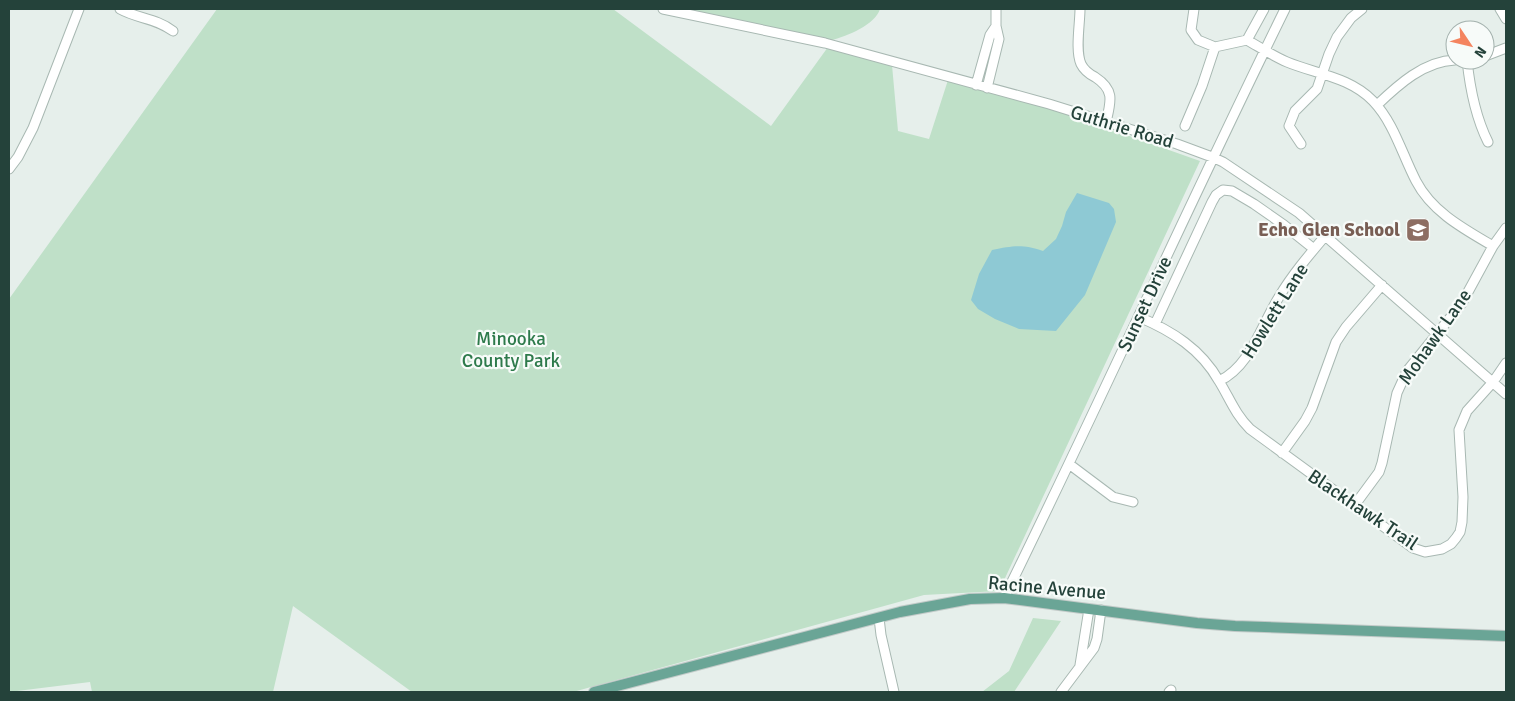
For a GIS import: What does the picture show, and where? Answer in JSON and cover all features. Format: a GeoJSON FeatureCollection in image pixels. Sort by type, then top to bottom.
{"type":"FeatureCollection","features":[{"type":"Feature","properties":{"kind":"main road","name":"Racine Avenue"},"geometry":{"type":"LineString","coordinates":[[594,692],[785,641],[922,608],[962,601],[1004,598],[1197,623],[1235,626],[1506,636]]}},
{"type":"Feature","properties":{"kind":"street"},"geometry":{"type":"LineString","coordinates":[[9,169],[18,157],[33,128],[80,9]]}},
{"type":"Feature","properties":{"kind":"street"},"geometry":{"type":"LineString","coordinates":[[120,9],[164,24],[173,31]]}},
{"type":"Feature","properties":{"kind":"street","name":"Guthrie Road"},"geometry":{"type":"LineString","coordinates":[[663,9],[808,39],[976,84],[1049,104],[1212,157],[1299,213],[1506,394]]}},
{"type":"Feature","properties":{"kind":"street"},"geometry":{"type":"LineString","coordinates":[[988,88],[999,39],[996,26],[996,9]]}},
{"type":"Feature","properties":{"kind":"street"},"geometry":{"type":"LineString","coordinates":[[1080,9],[1079,57],[1088,73],[1103,83],[1109,91],[1110,106],[1106,122]]}},
{"type":"Feature","properties":{"kind":"street"},"geometry":{"type":"LineString","coordinates":[[1194,9],[1191,30],[1198,40],[1215,47],[1247,40],[1285,62],[1323,73],[1358,88],[1384,114],[1416,181],[1429,200],[1446,216],[1493,246]]}},
{"type":"Feature","properties":{"kind":"street"},"geometry":{"type":"LineString","coordinates":[[1247,40],[1264,9]]}},
{"type":"Feature","properties":{"kind":"street","name":"Sunset Drive"},"geometry":{"type":"LineString","coordinates":[[1004,598],[1070,464],[1212,157],[1285,9]]}},
{"type":"Feature","properties":{"kind":"street"},"geometry":{"type":"LineString","coordinates":[[1301,144],[1289,126],[1292,116],[1317,89],[1337,37],[1351,18],[1362,9]]}},
{"type":"Feature","properties":{"kind":"street"},"geometry":{"type":"LineString","coordinates":[[1500,9],[1506,19]]}},
{"type":"Feature","properties":{"kind":"street"},"geometry":{"type":"LineString","coordinates":[[976,84],[990,35],[996,26]]}},
{"type":"Feature","properties":{"kind":"street"},"geometry":{"type":"LineString","coordinates":[[1185,126],[1202,86],[1215,47]]}},
{"type":"Feature","properties":{"kind":"street"},"geometry":{"type":"LineString","coordinates":[[984,56],[994,59]]}},
{"type":"Feature","properties":{"kind":"street"},"geometry":{"type":"LineString","coordinates":[[1376,105],[1412,76],[1445,62]]}},
{"type":"Feature","properties":{"kind":"street"},"geometry":{"type":"LineString","coordinates":[[1468,70],[1476,115],[1488,142]]}},
{"type":"Feature","properties":{"kind":"street"},"geometry":{"type":"LineString","coordinates":[[1155,324],[1212,202],[1216,195],[1223,190],[1232,191],[1254,204],[1314,249]]}},
{"type":"Feature","properties":{"kind":"street","name":"Mohawk Lane"},"geometry":{"type":"LineString","coordinates":[[1354,506],[1372,482],[1382,463],[1400,383],[1416,358],[1462,303],[1493,246],[1506,228]]}},
{"type":"Feature","properties":{"kind":"street","name":"Howlett Lane"},"geometry":{"type":"LineString","coordinates":[[1219,381],[1233,372],[1247,357],[1278,298],[1326,235]]}},
{"type":"Feature","properties":{"kind":"street"},"geometry":{"type":"LineString","coordinates":[[1282,453],[1312,408],[1336,342],[1346,327],[1382,285]]}},
{"type":"Feature","properties":{"kind":"street","name":"Blackhawk Trail"},"geometry":{"type":"LineString","coordinates":[[1139,317],[1184,341],[1204,361],[1219,381],[1233,408],[1250,430],[1413,548],[1430,552],[1451,544],[1460,532],[1463,498],[1459,430],[1467,411],[1493,382],[1506,363]]}},
{"type":"Feature","properties":{"kind":"street"},"geometry":{"type":"LineString","coordinates":[[1070,464],[1113,497],[1133,502]]}},
{"type":"Feature","properties":{"kind":"street"},"geometry":{"type":"LineString","coordinates":[[1080,665],[1089,609]]}},
{"type":"Feature","properties":{"kind":"street"},"geometry":{"type":"LineString","coordinates":[[1061,692],[1096,644],[1101,610]]}},
{"type":"Feature","properties":{"kind":"street"},"geometry":{"type":"LineString","coordinates":[[879,618],[894,692]]}},
{"type":"Feature","properties":{"kind":"green space","name":"Minooka County Park"},"geometry":{"type":"Polygon","coordinates":[[[217,9],[613,9],[771,126],[828,47],[892,65],[898,131],[929,139],[948,80],[1050,108],[1200,161],[999,591],[924,595],[573,692],[412,692],[293,606],[273,692],[92,692],[90,682],[9,692],[9,299],[217,9]]]}},
{"type":"Feature","properties":{"kind":"green space"},"geometry":{"type":"Polygon","coordinates":[[[681,9],[880,9],[867,25],[832,40],[681,9]]]}},
{"type":"Feature","properties":{"kind":"green space"},"geometry":{"type":"Polygon","coordinates":[[[1033,618],[1061,621],[1014,692],[982,692],[1009,671],[1033,618]]]}},
{"type":"Feature","properties":{"kind":"water"},"geometry":{"type":"Polygon","coordinates":[[[1077,193],[1109,203],[1114,209],[1116,222],[1085,295],[1056,331],[1019,329],[995,319],[978,309],[971,300],[979,274],[992,250],[1018,246],[1043,251],[1056,239],[1066,212],[1077,193]]]}},
{"type":"Feature","properties":{"kind":"place","name":"Echo Glen School"},"geometry":{"type":"Point","coordinates":[1418,230]}}]}
